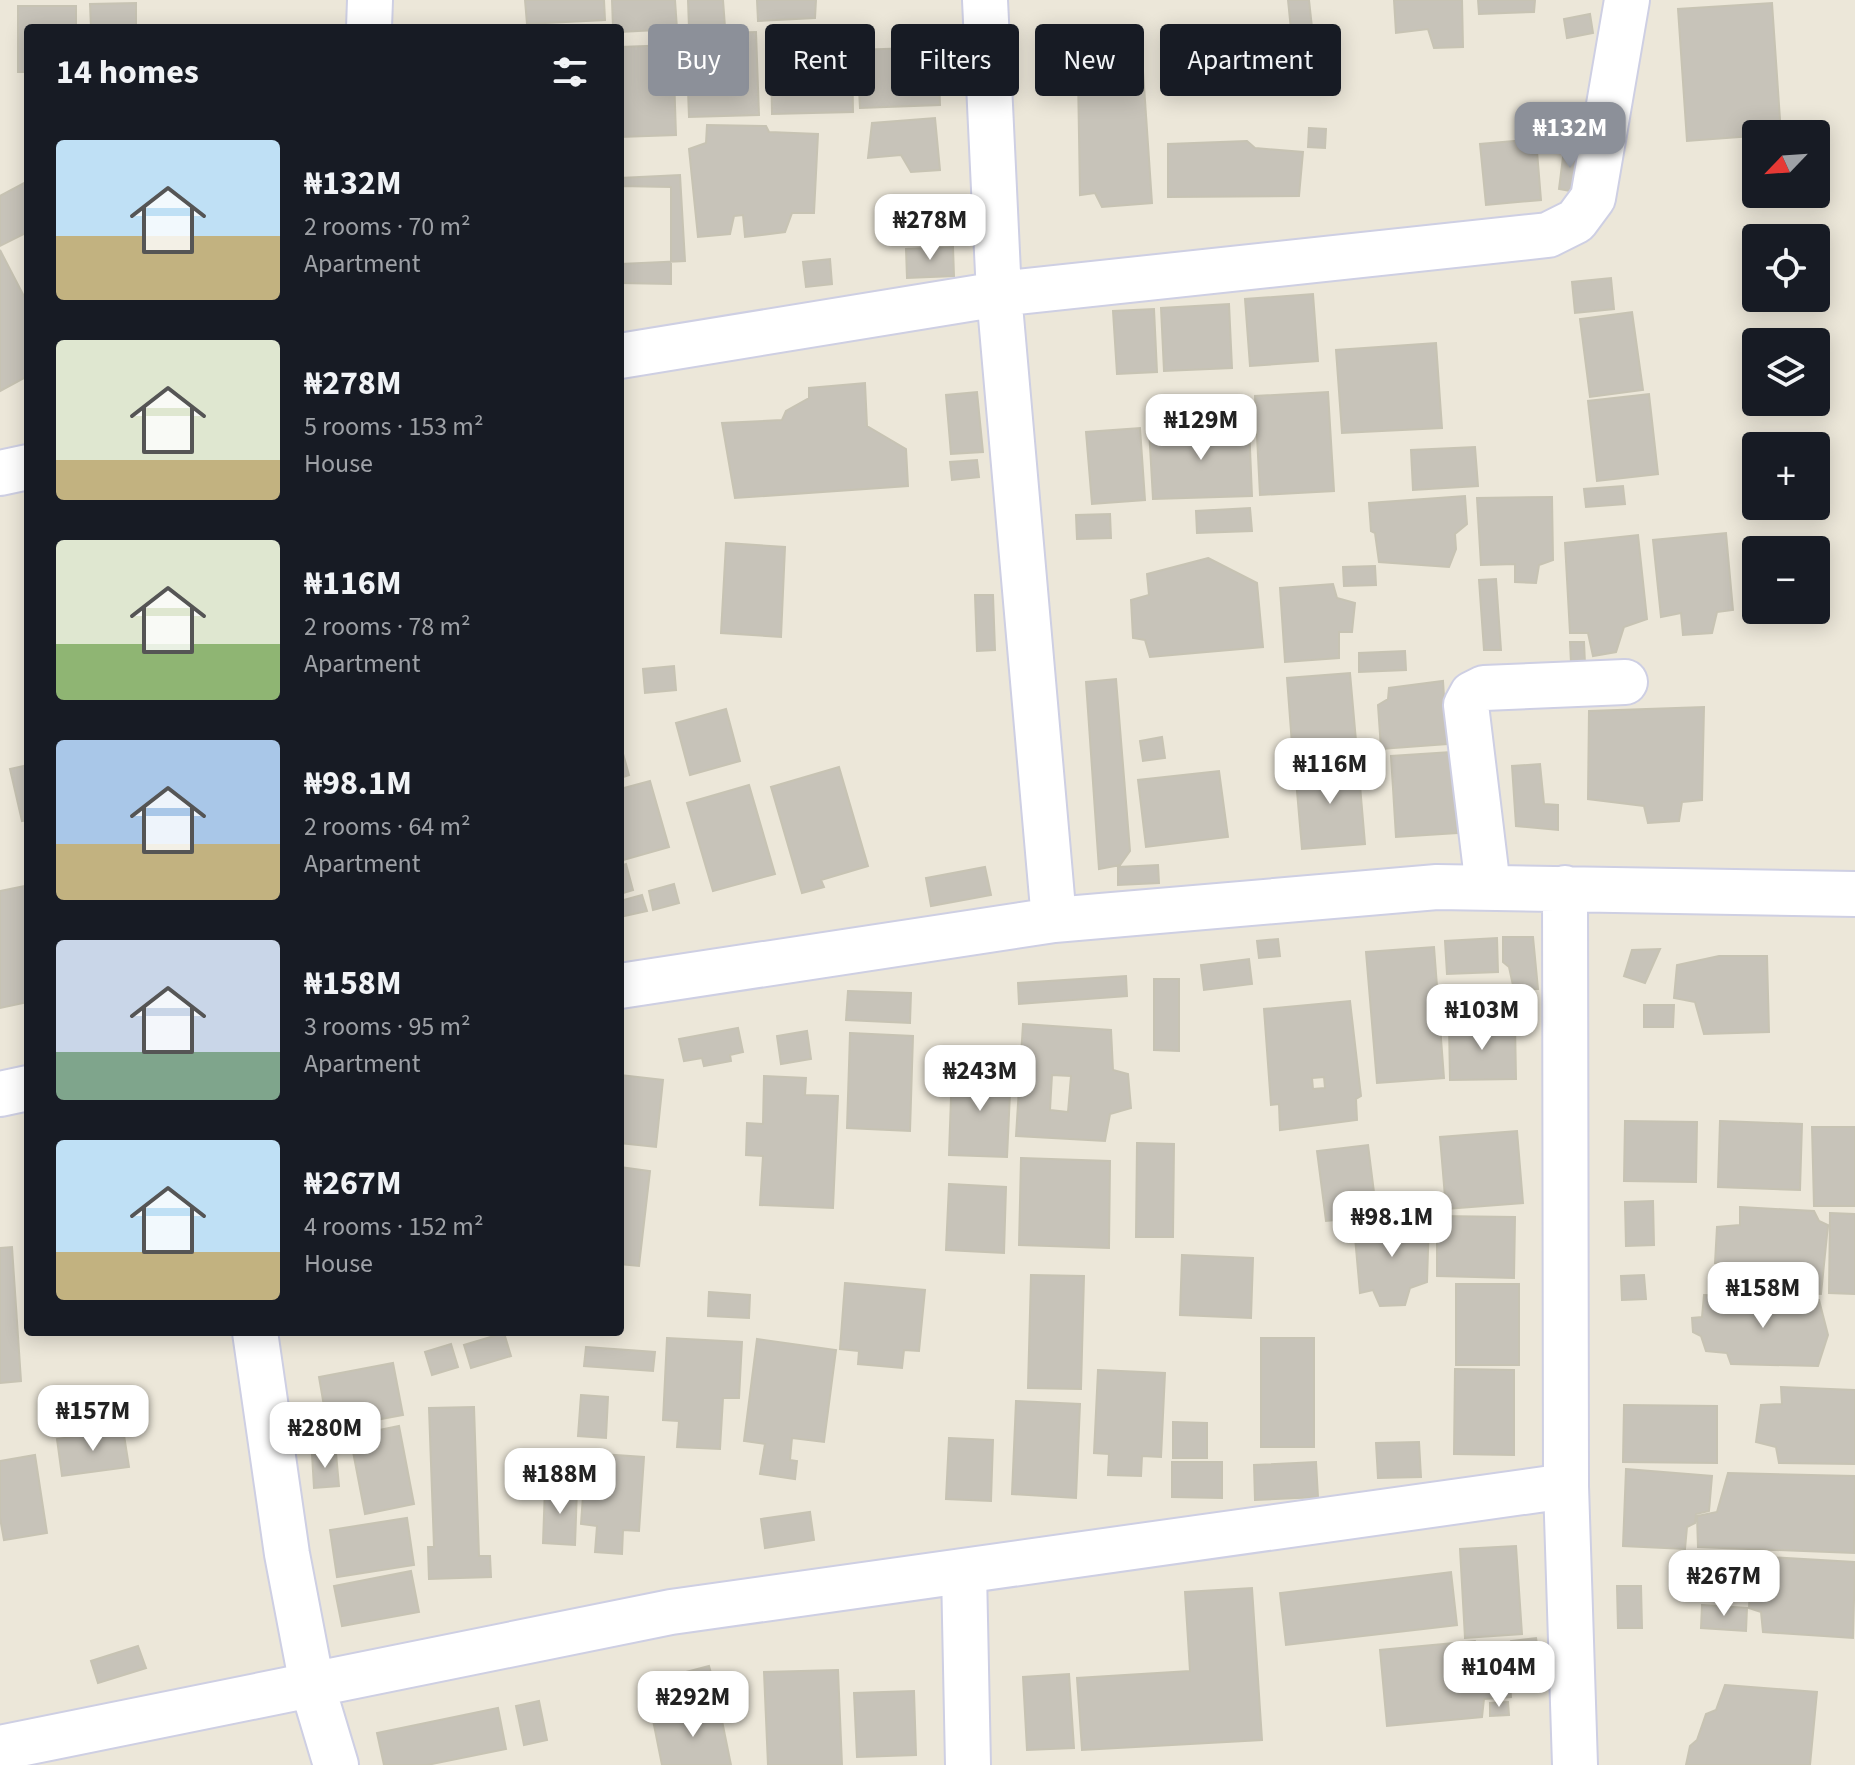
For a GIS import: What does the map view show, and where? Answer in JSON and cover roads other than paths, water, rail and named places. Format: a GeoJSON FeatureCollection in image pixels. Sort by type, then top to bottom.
{"type":"FeatureCollection","features":[{"type":"Feature","properties":{"kind":"street"},"geometry":{"type":"LineString","coordinates":[[369,24],[370,0]]}},
{"type":"Feature","properties":{"kind":"street"},"geometry":{"type":"LineString","coordinates":[[985,0],[999,294],[1054,920]]}},
{"type":"Feature","properties":{"kind":"street"},"geometry":{"type":"LineString","coordinates":[[624,355],[999,294],[1548,235],[1576,221],[1593,198],[1627,0]]}},
{"type":"Feature","properties":{"kind":"street"},"geometry":{"type":"LineString","coordinates":[[0,473],[24,468]]}},
{"type":"Feature","properties":{"kind":"street"},"geometry":{"type":"LineString","coordinates":[[1488,887],[1466,705],[1472,694],[1484,688],[1625,682]]}},
{"type":"Feature","properties":{"kind":"street"},"geometry":{"type":"LineString","coordinates":[[624,985],[1054,920],[1437,887],[1855,894]]}},
{"type":"Feature","properties":{"kind":"street"},"geometry":{"type":"LineString","coordinates":[[1565,888],[1566,1486],[1575,1765]]}},
{"type":"Feature","properties":{"kind":"street"},"geometry":{"type":"LineString","coordinates":[[0,1094],[24,1089]]}},
{"type":"Feature","properties":{"kind":"street"},"geometry":{"type":"LineString","coordinates":[[256,1336],[287,1554],[312,1685],[336,1765]]}},
{"type":"Feature","properties":{"kind":"street"},"geometry":{"type":"LineString","coordinates":[[0,1748],[671,1612],[1566,1486]]}},
{"type":"Feature","properties":{"kind":"street"},"geometry":{"type":"LineString","coordinates":[[964,1571],[968,1765]]}}]}
